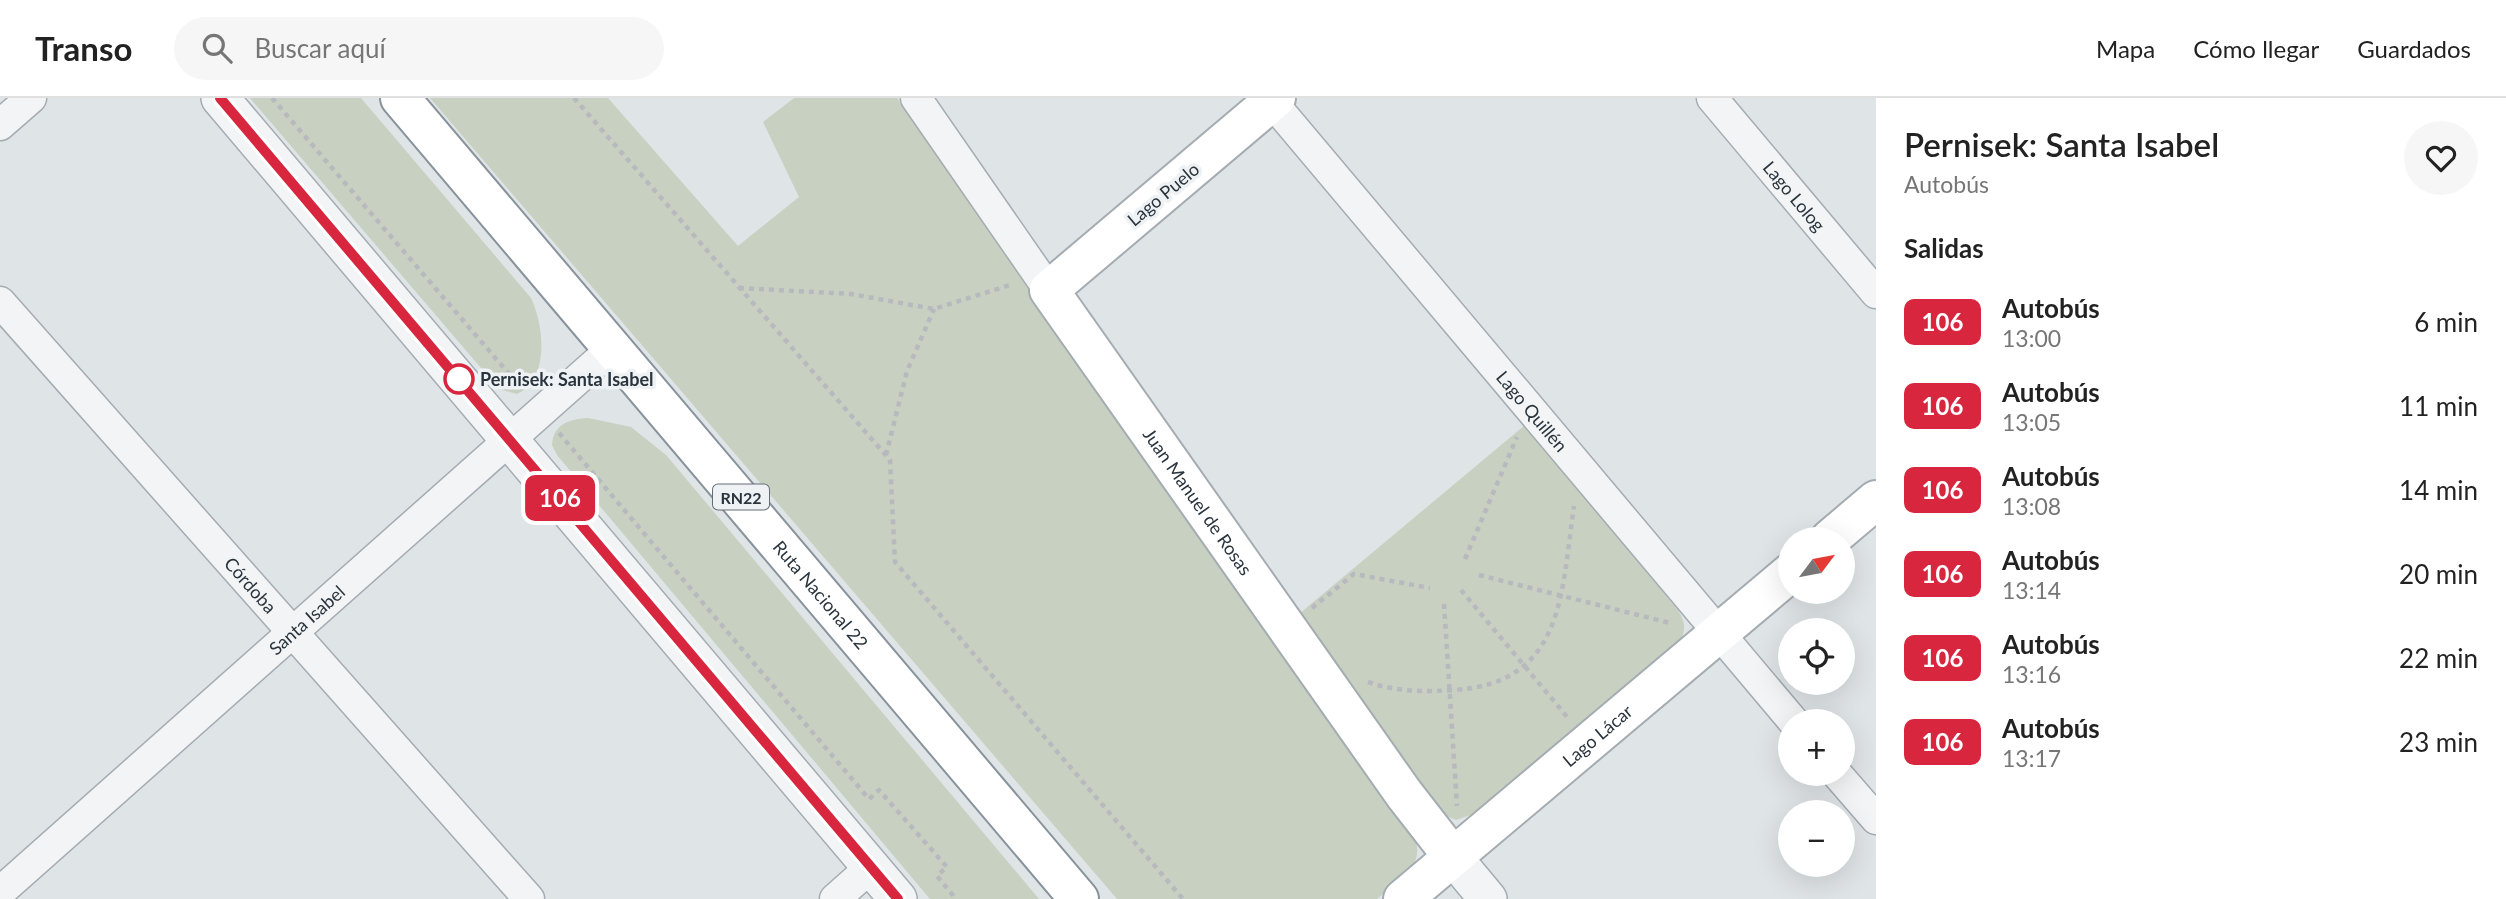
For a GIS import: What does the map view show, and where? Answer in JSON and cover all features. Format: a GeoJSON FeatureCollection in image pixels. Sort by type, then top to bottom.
{"type":"FeatureCollection","features":[{"type":"Feature","properties":{"kind":"main road","name":"Ruta Nacional 22"},"geometry":{"type":"LineString","coordinates":[[400,98],[614,347],[1079,899]]}},
{"type":"Feature","properties":{"kind":"main road","name":"Lago Puelo"},"geometry":{"type":"LineString","coordinates":[[1033,286],[1274,100]]}},
{"type":"Feature","properties":{"kind":"main road","name":"Juan Manuel de Rosas"},"geometry":{"type":"LineString","coordinates":[[1033,286],[1453,857]]}},
{"type":"Feature","properties":{"kind":"main road"},"geometry":{"type":"LineString","coordinates":[[1844,527],[1876,500]]}},
{"type":"Feature","properties":{"kind":"main road","name":"Lago Lácar"},"geometry":{"type":"LineString","coordinates":[[1402,899],[1778,583]]}},
{"type":"Feature","properties":{"kind":"street"},"geometry":{"type":"LineString","coordinates":[[0,125],[31,98]]}},
{"type":"Feature","properties":{"kind":"street"},"geometry":{"type":"LineString","coordinates":[[220,98],[898,899]]}},
{"type":"Feature","properties":{"kind":"street","name":"Juan Manuel de Rosas"},"geometry":{"type":"LineString","coordinates":[[916,98],[1033,286]]}},
{"type":"Feature","properties":{"kind":"street","name":"Lago Lolog"},"geometry":{"type":"LineString","coordinates":[[1712,98],[1876,293]]}},
{"type":"Feature","properties":{"kind":"street","name":"Lago Quillén"},"geometry":{"type":"LineString","coordinates":[[1274,100],[1783,709]]}},
{"type":"Feature","properties":{"kind":"street","name":"Córdoba"},"geometry":{"type":"LineString","coordinates":[[0,302],[529,899]]}},
{"type":"Feature","properties":{"kind":"street","name":"Santa Isabel"},"geometry":{"type":"LineString","coordinates":[[0,892],[614,347]]}},
{"type":"Feature","properties":{"kind":"street"},"geometry":{"type":"LineString","coordinates":[[1847,786],[1876,819]]}},
{"type":"Feature","properties":{"kind":"street","name":"Juan Manuel de Rosas"},"geometry":{"type":"LineString","coordinates":[[1453,857],[1488,899]]}},
{"type":"Feature","properties":{"kind":"street"},"geometry":{"type":"LineString","coordinates":[[835,899],[871,867]]}},
{"type":"Feature","properties":{"kind":"path"},"geometry":{"type":"LineString","coordinates":[[272,98],[523,391]]}},
{"type":"Feature","properties":{"kind":"path"},"geometry":{"type":"LineString","coordinates":[[574,98],[890,460],[895,562],[1183,899]]}},
{"type":"Feature","properties":{"kind":"path"},"geometry":{"type":"LineString","coordinates":[[739,288],[851,294],[934,309],[1033,286]]}},
{"type":"Feature","properties":{"kind":"path"},"geometry":{"type":"LineString","coordinates":[[886,455],[907,371],[934,309]]}},
{"type":"Feature","properties":{"kind":"path"},"geometry":{"type":"LineString","coordinates":[[1465,559],[1521,429]]}},
{"type":"Feature","properties":{"kind":"path"},"geometry":{"type":"LineString","coordinates":[[557,430],[869,799],[879,790],[947,867],[937,876],[956,899]]}},
{"type":"Feature","properties":{"kind":"path"},"geometry":{"type":"LineString","coordinates":[[1363,681],[1408,691],[1450,690],[1488,685],[1524,666],[1535,656],[1551,633],[1561,596],[1576,495]]}},
{"type":"Feature","properties":{"kind":"path"},"geometry":{"type":"LineString","coordinates":[[1303,610],[1313,608],[1354,574],[1430,588]]}},
{"type":"Feature","properties":{"kind":"path"},"geometry":{"type":"LineString","coordinates":[[1479,575],[1678,625],[1677,619]]}},
{"type":"Feature","properties":{"kind":"path"},"geometry":{"type":"LineString","coordinates":[[1461,590],[1573,724]]}},
{"type":"Feature","properties":{"kind":"path"},"geometry":{"type":"LineString","coordinates":[[1444,604],[1458,813]]}},
{"type":"Feature","properties":{"kind":"green space"},"geometry":{"type":"Polygon","coordinates":[[[250,98],[361,98],[531,298],[539,323],[541,350],[535,376],[528,386],[517,394],[499,389],[250,98]]]}},
{"type":"Feature","properties":{"kind":"green space"},"geometry":{"type":"Polygon","coordinates":[[[430,98],[608,98],[738,246],[799,197],[763,122],[794,98],[897,98],[1411,831],[1417,853],[1410,870],[1377,899],[1117,899],[430,98]]]}},
{"type":"Feature","properties":{"kind":"green space"},"geometry":{"type":"Polygon","coordinates":[[[588,418],[631,427],[666,455],[1039,899],[930,899],[557,455],[552,445],[559,427],[569,421],[588,418]]]}},
{"type":"Feature","properties":{"kind":"green space"},"geometry":{"type":"Polygon","coordinates":[[[1525,425],[1677,609],[1684,629],[1679,642],[1476,813],[1456,820],[1442,814],[1299,614],[1525,425]]]}},
{"type":"Feature","properties":{"kind":"bus line","name":"106"},"geometry":{"type":"LineString","coordinates":[[220,98],[898,899]]}},
{"type":"Feature","properties":{"kind":"place","name":"Pernisek: Santa Isabel"},"geometry":{"type":"Point","coordinates":[459,379]}}]}
